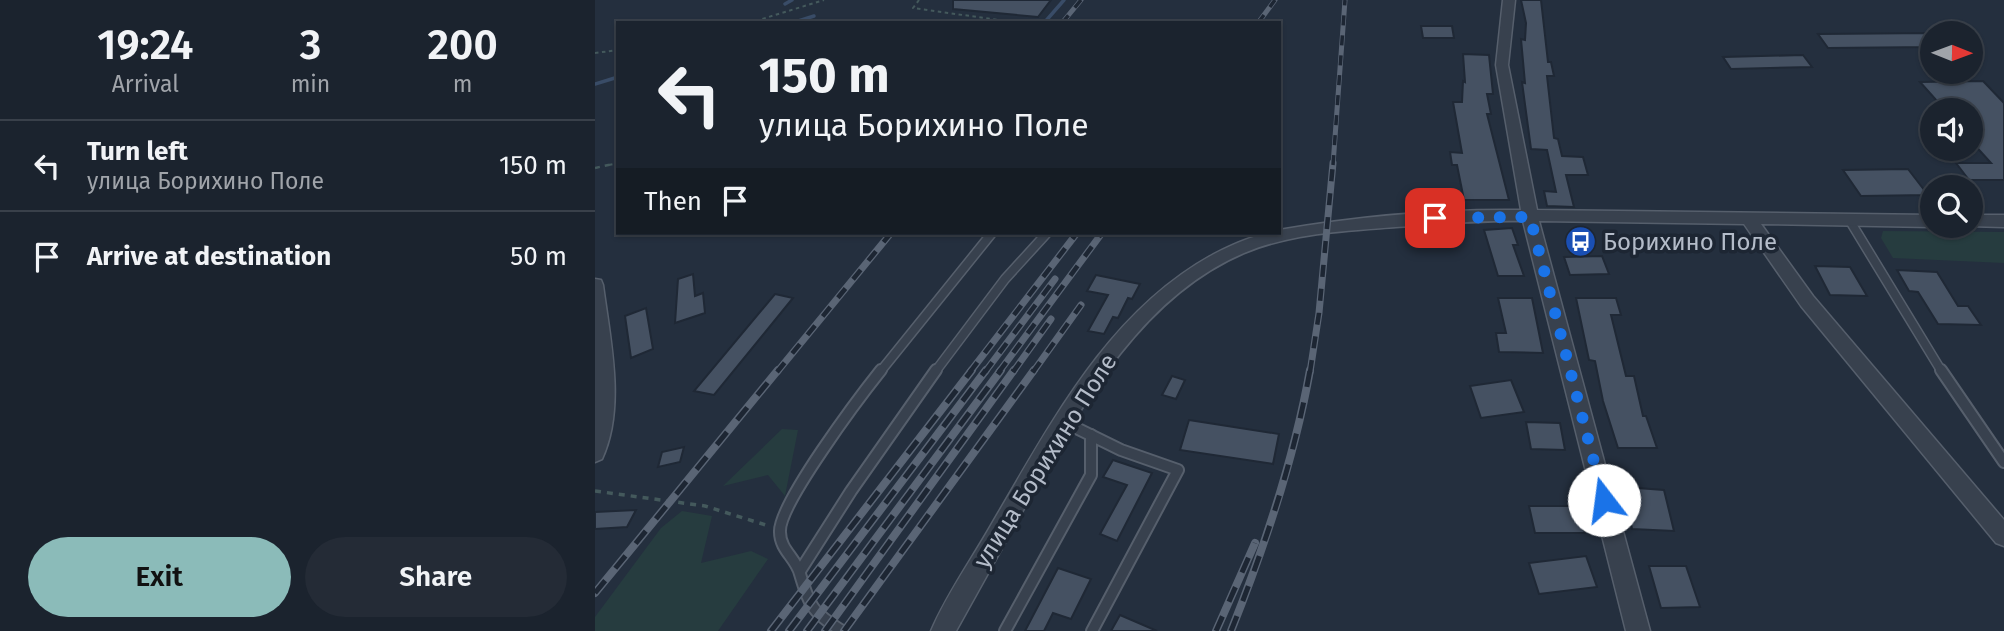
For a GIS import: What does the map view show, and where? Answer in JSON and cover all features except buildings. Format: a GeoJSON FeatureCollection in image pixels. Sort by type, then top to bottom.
{"type":"FeatureCollection","features":[{"type":"Feature","properties":{"kind":"street"},"geometry":{"type":"LineString","coordinates":[[1509,0],[1502,65],[1530,217],[1638,631]]}},
{"type":"Feature","properties":{"kind":"street","name":"улица Борихино Поле"},"geometry":{"type":"LineString","coordinates":[[942,630],[1064,422],[1118,342],[1145,312],[1190,275],[1224,255],[1278,236],[1326,227],[1423,218],[1485,215],[1920,221]]}},
{"type":"Feature","properties":{"kind":"street"},"geometry":{"type":"LineString","coordinates":[[1750,220],[1807,301],[2004,536]]}},
{"type":"Feature","properties":{"kind":"street"},"geometry":{"type":"LineString","coordinates":[[1983,221],[2004,222]]}},
{"type":"Feature","properties":{"kind":"street"},"geometry":{"type":"LineString","coordinates":[[595,285],[603,374],[601,439],[595,453]]}},
{"type":"Feature","properties":{"kind":"lane"},"geometry":{"type":"LineString","coordinates":[[1850,221],[1924,345],[2004,462]]}},
{"type":"Feature","properties":{"kind":"lane"},"geometry":{"type":"LineString","coordinates":[[842,631],[818,616],[803,589],[800,571],[783,549],[779,529],[802,482],[852,406],[990,235]]}},
{"type":"Feature","properties":{"kind":"lane"},"geometry":{"type":"LineString","coordinates":[[800,571],[888,435],[984,306],[1045,235]]}},
{"type":"Feature","properties":{"kind":"lane"},"geometry":{"type":"LineString","coordinates":[[1064,422],[1121,450],[1178,470],[1093,631]]}},
{"type":"Feature","properties":{"kind":"lane"},"geometry":{"type":"LineString","coordinates":[[1005,631],[1091,475],[1091,435]]}},
{"type":"Feature","properties":{"kind":"path"},"geometry":{"type":"LineString","coordinates":[[756,21],[824,0]]}},
{"type":"Feature","properties":{"kind":"path"},"geometry":{"type":"LineString","coordinates":[[919,0],[913,8],[1006,21]]}},
{"type":"Feature","properties":{"kind":"path"},"geometry":{"type":"LineString","coordinates":[[595,53],[616,50]]}},
{"type":"Feature","properties":{"kind":"path"},"geometry":{"type":"LineString","coordinates":[[595,168],[616,163]]}},
{"type":"Feature","properties":{"kind":"path"},"geometry":{"type":"LineString","coordinates":[[595,491],[660,497],[736,512],[779,529]]}},
{"type":"Feature","properties":{"kind":"green space"},"geometry":{"type":"Polygon","coordinates":[[[1883,231],[1920,231],[1920,238],[1983,238],[1983,232],[2004,232],[2004,263],[1893,258],[1881,238],[1883,231]]]}},
{"type":"Feature","properties":{"kind":"green space"},"geometry":{"type":"Polygon","coordinates":[[[782,429],[798,430],[785,496],[768,475],[723,486],[782,429]]]}},
{"type":"Feature","properties":{"kind":"green space"},"geometry":{"type":"Polygon","coordinates":[[[682,511],[712,516],[701,563],[751,551],[768,559],[718,631],[595,631],[595,617],[661,528],[682,511]]]}},
{"type":"Feature","properties":{"kind":"waterway"},"geometry":{"type":"LineString","coordinates":[[785,4],[792,0]]}},
{"type":"Feature","properties":{"kind":"waterway"},"geometry":{"type":"LineString","coordinates":[[1046,21],[1064,0]]}},
{"type":"Feature","properties":{"kind":"waterway"},"geometry":{"type":"LineString","coordinates":[[798,21],[814,16]]}},
{"type":"Feature","properties":{"kind":"waterway"},"geometry":{"type":"LineString","coordinates":[[595,84],[616,78]]}},
{"type":"Feature","properties":{"kind":"railway"},"geometry":{"type":"LineString","coordinates":[[1064,21],[1081,0]]}},
{"type":"Feature","properties":{"kind":"railway"},"geometry":{"type":"LineString","coordinates":[[1259,21],[1275,0]]}},
{"type":"Feature","properties":{"kind":"railway"},"geometry":{"type":"LineString","coordinates":[[1333,165],[1345,0]]}},
{"type":"Feature","properties":{"kind":"railway"},"geometry":{"type":"LineString","coordinates":[[1310,372],[1319,313],[1333,163]]}},
{"type":"Feature","properties":{"kind":"railway"},"geometry":{"type":"LineString","coordinates":[[777,372],[889,235]]}},
{"type":"Feature","properties":{"kind":"railway"},"geometry":{"type":"LineString","coordinates":[[970,372],[1075,235]]}},
{"type":"Feature","properties":{"kind":"railway"},"geometry":{"type":"LineString","coordinates":[[999,372],[1101,235]]}},
{"type":"Feature","properties":{"kind":"railway"},"geometry":{"type":"LineString","coordinates":[[985,372],[1055,279]]}},
{"type":"Feature","properties":{"kind":"railway"},"geometry":{"type":"LineString","coordinates":[[1033,372],[1081,305]]}},
{"type":"Feature","properties":{"kind":"railway"},"geometry":{"type":"LineString","coordinates":[[1013,372],[1051,319]]}},
{"type":"Feature","properties":{"kind":"railway"},"geometry":{"type":"LineString","coordinates":[[595,593],[778,370]]}},
{"type":"Feature","properties":{"kind":"railway"},"geometry":{"type":"LineString","coordinates":[[771,631],[972,370]]}},
{"type":"Feature","properties":{"kind":"railway"},"geometry":{"type":"LineString","coordinates":[[789,631],[986,370]]}},
{"type":"Feature","properties":{"kind":"railway"},"geometry":{"type":"LineString","coordinates":[[807,631],[1001,370]]}},
{"type":"Feature","properties":{"kind":"railway"},"geometry":{"type":"LineString","coordinates":[[825,631],[1014,370]]}},
{"type":"Feature","properties":{"kind":"railway"},"geometry":{"type":"LineString","coordinates":[[844,631],[1034,370]]}},
{"type":"Feature","properties":{"kind":"railway"},"geometry":{"type":"LineString","coordinates":[[1231,631],[1277,502],[1296,437],[1310,370]]}},
{"type":"Feature","properties":{"kind":"railway"},"geometry":{"type":"LineString","coordinates":[[1216,631],[1255,543]]}},
{"type":"Feature","properties":{"kind":"place","name":"Борихино Поле"},"geometry":{"type":"Point","coordinates":[1580,242]}},
{"type":"Feature","properties":{"kind":"route"},"geometry":{"type":"LineString","coordinates":[[1435,218],[1485,215],[1530,217],[1604,500]]}}]}
